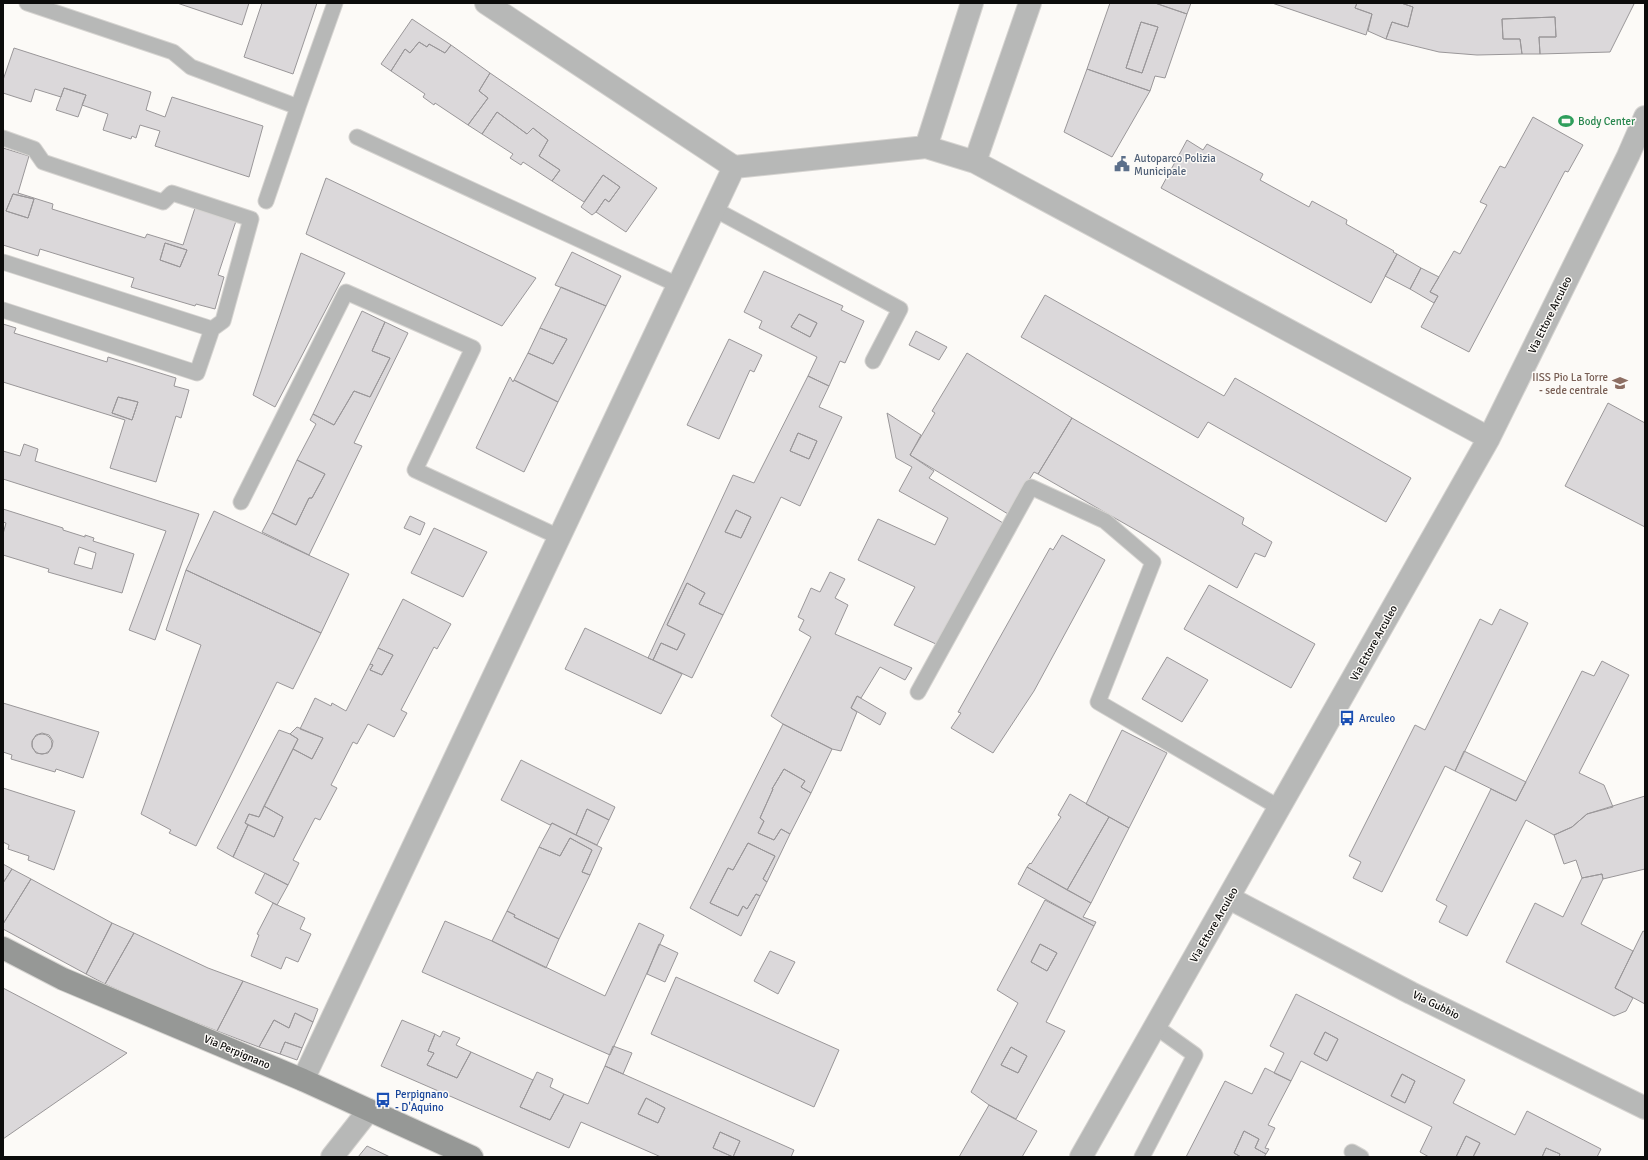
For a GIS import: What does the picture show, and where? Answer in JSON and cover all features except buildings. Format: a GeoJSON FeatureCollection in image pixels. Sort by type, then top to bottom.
{"type":"FeatureCollection","features":[{"type":"Feature","properties":{"kind":"street"},"geometry":{"type":"LineString","coordinates":[[486,3],[734,167],[926,147],[975,162],[1489,438]]}},
{"type":"Feature","properties":{"kind":"street"},"geometry":{"type":"LineString","coordinates":[[926,147],[972,3]]}},
{"type":"Feature","properties":{"kind":"street"},"geometry":{"type":"LineString","coordinates":[[975,162],[1030,3]]}},
{"type":"Feature","properties":{"kind":"street","name":"Via Ettore Arculeo"},"geometry":{"type":"LineString","coordinates":[[1082,1157],[1489,438],[1628,156],[1645,117]]}},
{"type":"Feature","properties":{"kind":"street"},"geometry":{"type":"LineString","coordinates":[[302,1080],[734,167]]}},
{"type":"Feature","properties":{"kind":"street","name":"Via Gubbio"},"geometry":{"type":"LineString","coordinates":[[1229,898],[1411,992],[1645,1108]]}},
{"type":"Feature","properties":{"kind":"street","name":"Via Perpignano"},"geometry":{"type":"LineString","coordinates":[[3,948],[63,979],[302,1080],[472,1157]]}},
{"type":"Feature","properties":{"kind":"street"},"geometry":{"type":"LineString","coordinates":[[332,1157],[369,1110]]}},
{"type":"Feature","properties":{"kind":"lane"},"geometry":{"type":"LineString","coordinates":[[27,3],[173,52],[191,67],[298,107]]}},
{"type":"Feature","properties":{"kind":"lane"},"geometry":{"type":"LineString","coordinates":[[266,201],[335,3]]}},
{"type":"Feature","properties":{"kind":"lane"},"geometry":{"type":"LineString","coordinates":[[357,137],[678,285]]}},
{"type":"Feature","properties":{"kind":"lane"},"geometry":{"type":"LineString","coordinates":[[3,138],[34,149],[43,162],[163,202],[172,193],[251,219],[223,321],[212,329],[197,373],[3,310]]}},
{"type":"Feature","properties":{"kind":"lane"},"geometry":{"type":"LineString","coordinates":[[714,209],[900,309],[873,361]]}},
{"type":"Feature","properties":{"kind":"lane"},"geometry":{"type":"LineString","coordinates":[[3,262],[212,329]]}},
{"type":"Feature","properties":{"kind":"lane"},"geometry":{"type":"LineString","coordinates":[[241,502],[346,292],[473,348],[415,470],[559,537]]}},
{"type":"Feature","properties":{"kind":"lane"},"geometry":{"type":"LineString","coordinates":[[918,692],[1031,487],[1105,521],[1153,562],[1098,702],[1280,808]]}},
{"type":"Feature","properties":{"kind":"lane"},"geometry":{"type":"LineString","coordinates":[[1142,1157],[1195,1055],[1156,1027]]}},
{"type":"Feature","properties":{"kind":"place","name":"Body Center"},"geometry":{"type":"Point","coordinates":[1566,121]}},
{"type":"Feature","properties":{"kind":"place","name":"Autoparco Polizia Municipale"},"geometry":{"type":"Point","coordinates":[1122,164]}},
{"type":"Feature","properties":{"kind":"place","name":"IISS Pio La Torre - sede centrale"},"geometry":{"type":"Point","coordinates":[1620,383]}},
{"type":"Feature","properties":{"kind":"place","name":"Arculeo"},"geometry":{"type":"Point","coordinates":[1347,718]}},
{"type":"Feature","properties":{"kind":"place","name":"Perpignano - D'Aquino"},"geometry":{"type":"Point","coordinates":[383,1100]}}]}
